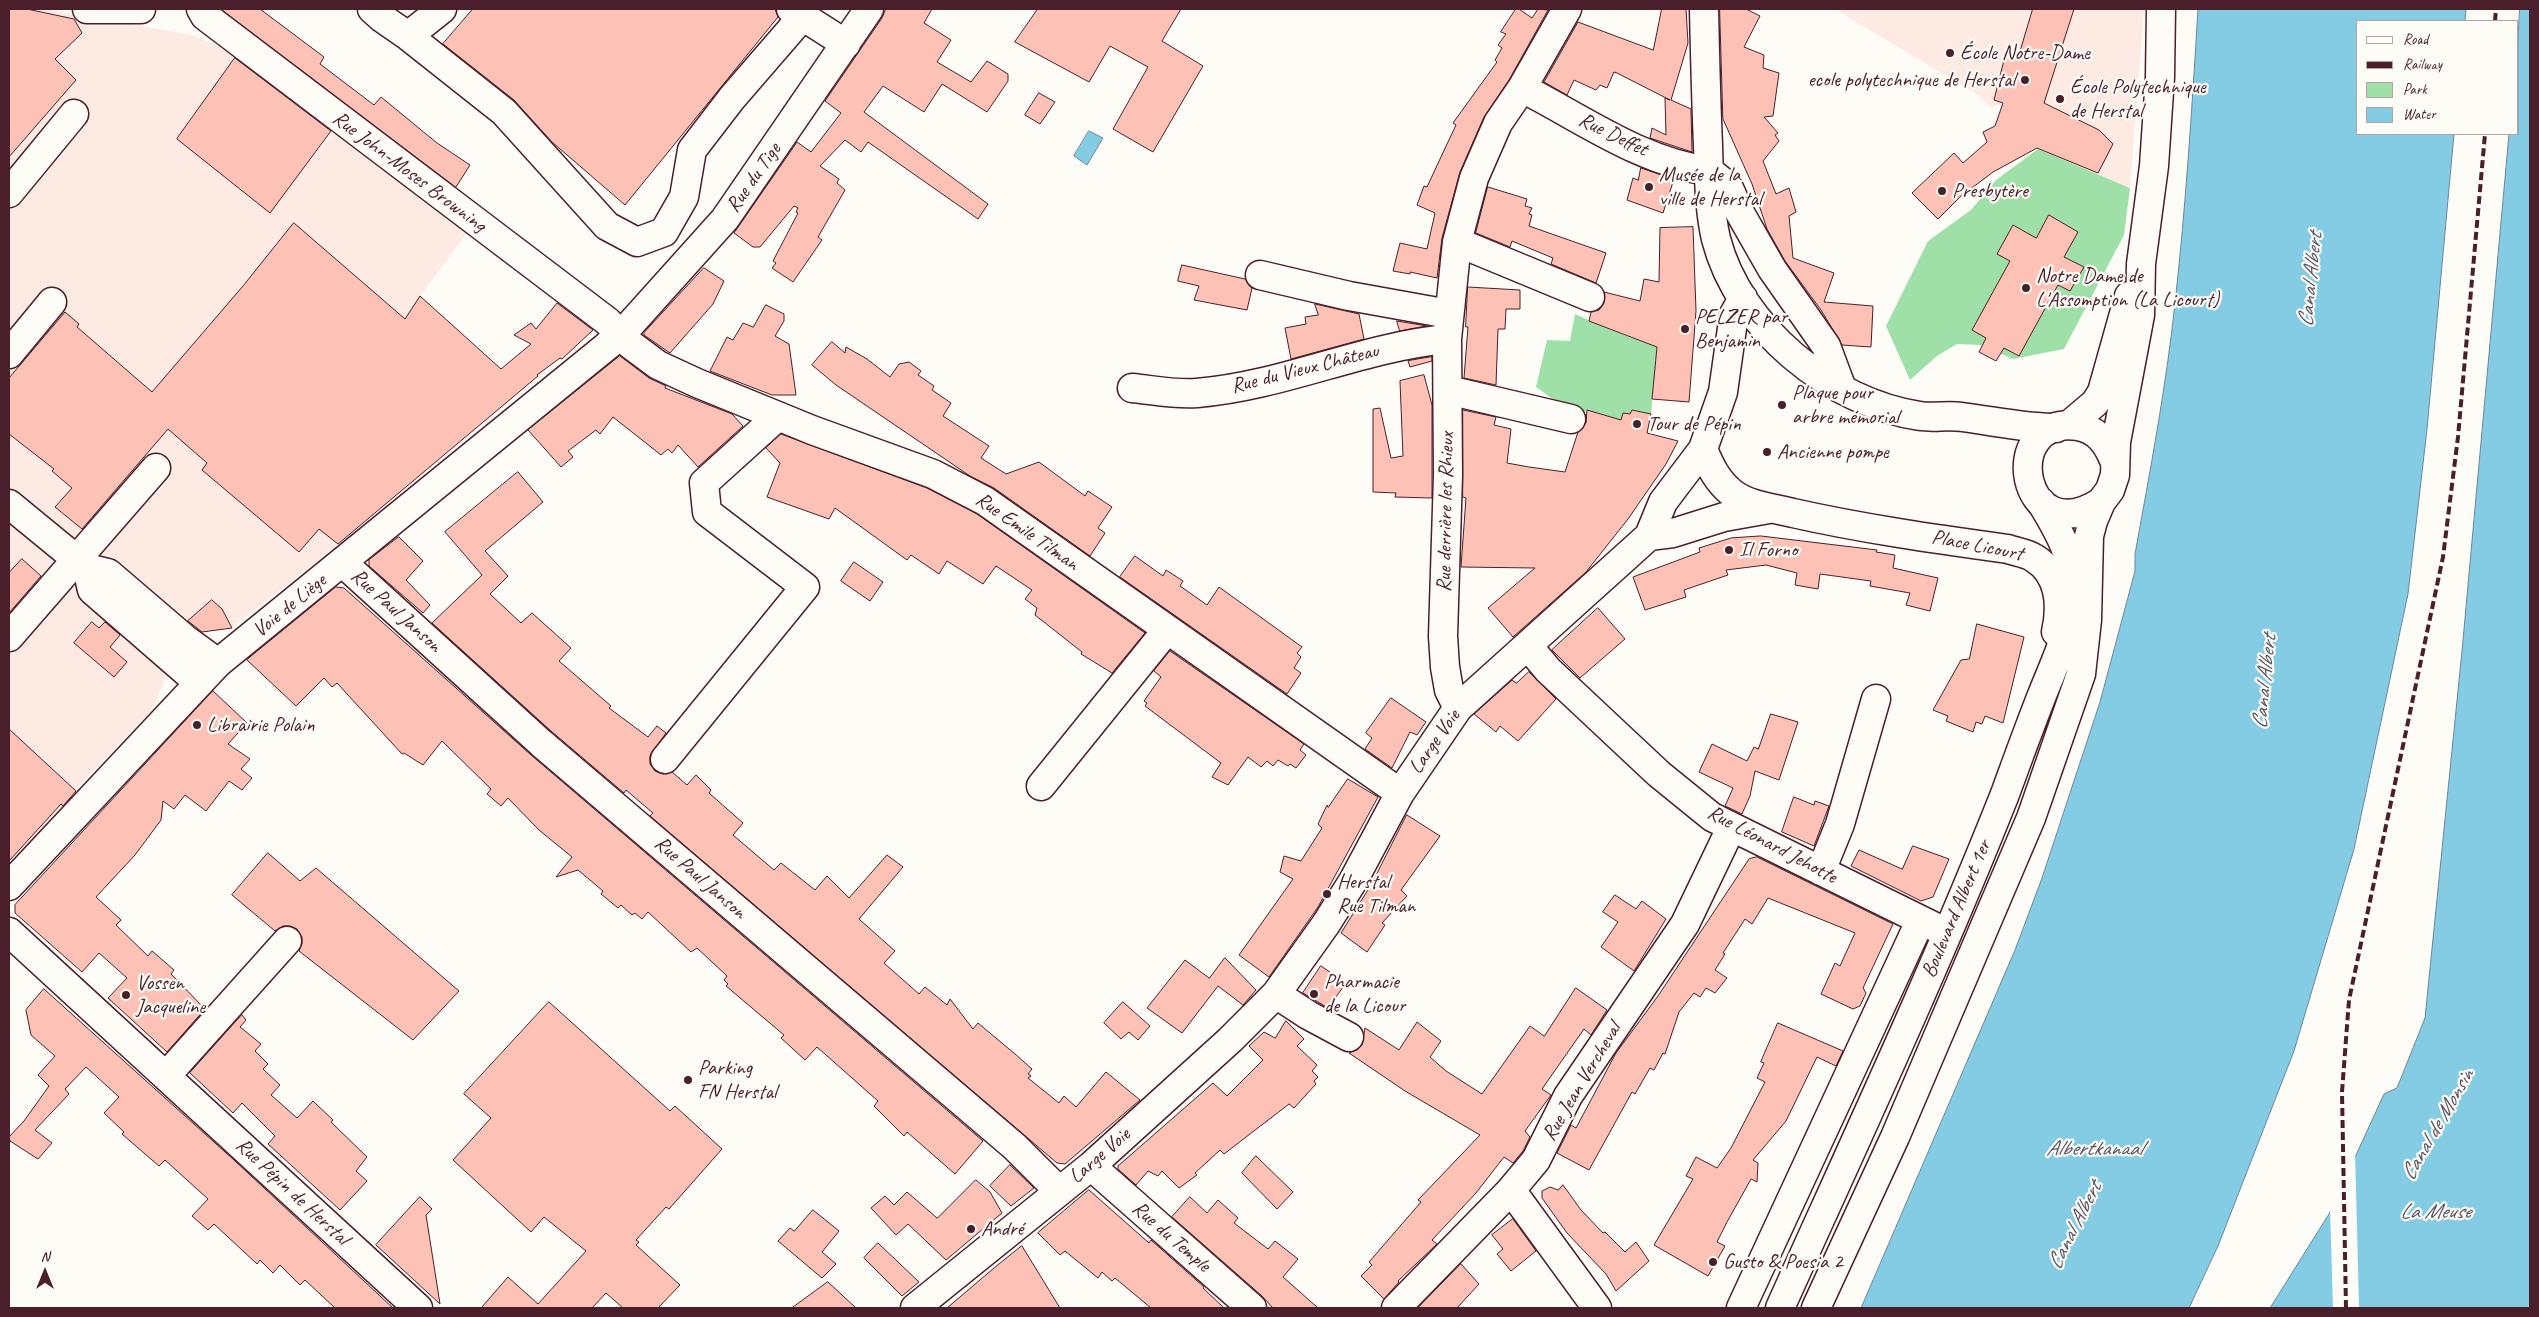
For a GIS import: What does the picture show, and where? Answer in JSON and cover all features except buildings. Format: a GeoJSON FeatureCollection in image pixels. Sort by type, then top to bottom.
{"type":"FeatureCollection","features":[{"type":"Feature","properties":{"kind":"street"},"geometry":{"type":"LineString","coordinates":[[87,9],[141,9]]}},
{"type":"Feature","properties":{"kind":"street","name":"Rue John-Moses Browning"},"geometry":{"type":"LineString","coordinates":[[200,9],[205,16],[607,321],[620,334]]}},
{"type":"Feature","properties":{"kind":"street"},"geometry":{"type":"LineString","coordinates":[[372,9],[504,112],[607,226],[637,242],[664,232],[684,196],[692,150],[797,13],[846,44]]}},
{"type":"Feature","properties":{"kind":"street"},"geometry":{"type":"LineString","coordinates":[[408,36],[442,9]]}},
{"type":"Feature","properties":{"kind":"street","name":"Rue du Tige"},"geometry":{"type":"LineString","coordinates":[[620,334],[725,219],[869,9]]}},
{"type":"Feature","properties":{"kind":"street","name":"Rue derrière les Rhieux"},"geometry":{"type":"LineString","coordinates":[[1458,708],[1450,690],[1446,674],[1443,636],[1448,475],[1448,326],[1458,242],[1474,178],[1498,123],[1522,88],[1567,9]]}},
{"type":"Feature","properties":{"kind":"street"},"geometry":{"type":"LineString","coordinates":[[1704,9],[1710,204],[1717,240],[1727,267],[1743,298],[1760,322],[1790,353],[1817,375],[1864,399],[1921,416],[1959,416],[2030,428],[2085,427],[2098,434],[2108,446],[2114,460]]}},
{"type":"Feature","properties":{"kind":"street","name":"Boulevard Albert 1er"},"geometry":{"type":"LineString","coordinates":[[1816,1308],[1895,1137],[1993,907],[2044,782],[2081,674],[2087,620],[2089,536],[2101,502],[2110,490],[2115,475],[2114,460],[2140,315],[2141,264],[2154,166],[2160,77],[2161,9]]}},
{"type":"Feature","properties":{"kind":"street","name":"Boulevard Albert 1er"},"geometry":{"type":"LineString","coordinates":[[2160,77],[2172,9]]}},
{"type":"Feature","properties":{"kind":"street","name":"Rue Deffet"},"geometry":{"type":"LineString","coordinates":[[1522,88],[1629,145],[1688,168],[1709,171]]}},
{"type":"Feature","properties":{"kind":"street"},"geometry":{"type":"LineString","coordinates":[[9,193],[74,114]]}},
{"type":"Feature","properties":{"kind":"street"},"geometry":{"type":"LineString","coordinates":[[1709,171],[1728,186],[1740,213],[1772,269],[1826,346],[1842,389]]}},
{"type":"Feature","properties":{"kind":"street"},"geometry":{"type":"LineString","coordinates":[[1458,242],[1590,297]]}},
{"type":"Feature","properties":{"kind":"street","name":"Boulevard Albert 1er"},"geometry":{"type":"LineString","coordinates":[[1780,1308],[1844,1171],[1947,933],[2042,697],[2067,628],[2071,608],[2073,579],[2070,559],[2065,542],[2029,485],[2026,471],[2028,457],[2034,445],[2043,434],[2063,426],[2095,403],[2102,392],[2107,379],[2123,312],[2141,264]]}},
{"type":"Feature","properties":{"kind":"street"},"geometry":{"type":"LineString","coordinates":[[1260,275],[1350,296],[1448,326]]}},
{"type":"Feature","properties":{"kind":"street"},"geometry":{"type":"LineString","coordinates":[[1649,536],[1663,502],[1703,449],[1723,392],[1734,314],[1743,298]]}},
{"type":"Feature","properties":{"kind":"street"},"geometry":{"type":"LineString","coordinates":[[9,354],[52,302]]}},
{"type":"Feature","properties":{"kind":"street","name":"Rue du Vieux Château"},"geometry":{"type":"LineString","coordinates":[[1132,388],[1196,393],[1263,384],[1419,341],[1448,326]]}},
{"type":"Feature","properties":{"kind":"street","name":"Rue Emile Tilman"},"geometry":{"type":"LineString","coordinates":[[620,334],[658,365],[777,416],[933,474],[984,501],[1400,793]]}},
{"type":"Feature","properties":{"kind":"street","name":"Voie de Liège"},"geometry":{"type":"LineString","coordinates":[[9,886],[198,682],[218,663],[343,563],[620,334]]}},
{"type":"Feature","properties":{"kind":"street"},"geometry":{"type":"LineString","coordinates":[[1448,390],[1571,419]]}},
{"type":"Feature","properties":{"kind":"street"},"geometry":{"type":"LineString","coordinates":[[665,759],[805,587],[706,512],[704,484],[777,416]]}},
{"type":"Feature","properties":{"kind":"street","name":"Place Licourt"},"geometry":{"type":"LineString","coordinates":[[1703,449],[1710,466],[1720,482],[1733,494],[1751,504],[1835,522],[2008,549],[2034,557],[2051,575],[2060,601],[2059,620],[2042,697]]}},
{"type":"Feature","properties":{"kind":"street"},"geometry":{"type":"LineString","coordinates":[[9,637],[82,564],[156,468]]}},
{"type":"Feature","properties":{"kind":"street"},"geometry":{"type":"LineString","coordinates":[[2041,502],[2059,512],[2073,514],[2088,510],[2101,502]]}},
{"type":"Feature","properties":{"kind":"street"},"geometry":{"type":"LineString","coordinates":[[9,504],[82,564],[108,572],[185,639],[218,663]]}},
{"type":"Feature","properties":{"kind":"street","name":"Place Licourt"},"geometry":{"type":"LineString","coordinates":[[1649,536],[1673,533],[1724,517],[1772,508]]}},
{"type":"Feature","properties":{"kind":"street","name":"Large Voie"},"geometry":{"type":"LineString","coordinates":[[915,1308],[1090,1166],[1230,1040],[1276,994],[1326,924],[1353,880],[1400,793],[1458,708],[1649,536]]}},
{"type":"Feature","properties":{"kind":"street","name":"Rue Paul Janson"},"geometry":{"type":"LineString","coordinates":[[343,563],[541,743],[1015,1147],[1059,1191]]}},
{"type":"Feature","properties":{"kind":"street"},"geometry":{"type":"LineString","coordinates":[[82,564],[92,590],[198,682]]}},
{"type":"Feature","properties":{"kind":"street"},"geometry":{"type":"LineString","coordinates":[[1041,786],[1167,630]]}},
{"type":"Feature","properties":{"kind":"street","name":"Rue Léonard Jehotte"},"geometry":{"type":"LineString","coordinates":[[1528,646],[1548,670],[1659,774],[1712,817],[1947,933]]}},
{"type":"Feature","properties":{"kind":"street"},"geometry":{"type":"LineString","coordinates":[[1821,871],[1840,824],[1876,699]]}},
{"type":"Feature","properties":{"kind":"street","name":"Rue Jean Vercheval"},"geometry":{"type":"LineString","coordinates":[[1396,1308],[1511,1190],[1536,1160],[1568,1096],[1685,924],[1731,828]]}},
{"type":"Feature","properties":{"kind":"street"},"geometry":{"type":"LineString","coordinates":[[1947,933],[1961,931],[1977,925],[1993,907]]}},
{"type":"Feature","properties":{"kind":"street","name":"Boulevard Albert 1er"},"geometry":{"type":"LineString","coordinates":[[1741,1308],[1919,920]]}},
{"type":"Feature","properties":{"kind":"street","name":"Rue Pépin de Herstal"},"geometry":{"type":"LineString","coordinates":[[9,932],[418,1308]]}},
{"type":"Feature","properties":{"kind":"street"},"geometry":{"type":"LineString","coordinates":[[166,1076],[287,941]]}},
{"type":"Feature","properties":{"kind":"street"},"geometry":{"type":"LineString","coordinates":[[1276,994],[1308,1015],[1349,1036]]}},
{"type":"Feature","properties":{"kind":"street","name":"Rue du Temple"},"geometry":{"type":"LineString","coordinates":[[1090,1166],[1252,1308]]}},
{"type":"Feature","properties":{"kind":"street"},"geometry":{"type":"LineString","coordinates":[[1511,1190],[1597,1308]]}},
{"type":"Feature","properties":{"kind":"shaded area"},"geometry":{"type":"Polygon","coordinates":[[[9,9],[44,9],[192,35],[236,55],[283,91],[251,130],[302,170],[336,130],[470,229],[420,296],[523,389],[317,562],[231,628],[197,633],[163,672],[165,679],[152,710],[82,783],[9,866],[9,9]]]}},
{"type":"Feature","properties":{"kind":"shaded area","name":"École Polytechnique de Herstal"},"geometry":{"type":"Polygon","coordinates":[[[1840,9],[2144,9],[2130,188],[2038,149],[1999,116],[2002,103],[1991,108],[1978,95],[1838,11],[1840,9]]]}},
{"type":"Feature","properties":{"kind":"green space"},"geometry":{"type":"Polygon","coordinates":[[[2038,149],[2130,188],[2124,235],[2064,349],[2013,359],[1981,345],[1957,344],[1937,356],[1910,380],[1886,326],[1928,241],[1971,210],[1996,180],[2038,149]]]}},
{"type":"Feature","properties":{"kind":"green space"},"geometry":{"type":"Polygon","coordinates":[[[1575,314],[1657,347],[1651,414],[1632,410],[1630,414],[1623,413],[1621,420],[1561,405],[1536,387],[1547,340],[1570,341],[1575,314]]]}},
{"type":"Feature","properties":{"kind":"water","name":"Albertkanaal"},"geometry":{"type":"Polygon","coordinates":[[[2198,9],[2466,9],[2465,20],[2356,20],[2356,135],[2454,135],[2427,429],[2408,594],[2354,849],[2294,1051],[2218,1246],[2189,1308],[1861,1308],[2015,950],[2042,878],[2100,702],[2135,571],[2135,554],[2152,461],[2175,303],[2191,119],[2198,9]]]}},
{"type":"Feature","properties":{"kind":"water","name":"La Meuse"},"geometry":{"type":"Polygon","coordinates":[[[2520,9],[2530,9],[2530,1308],[2270,1308],[2329,1214],[2384,1094],[2397,1088],[2425,1018],[2462,651],[2509,135],[2519,135],[2520,9]]]}},
{"type":"Feature","properties":{"kind":"water"},"geometry":{"type":"Polygon","coordinates":[[[1089,131],[1103,138],[1087,165],[1074,156],[1089,131]]]}},
{"type":"Feature","properties":{"kind":"pier"},"geometry":{"type":"Polygon","coordinates":[[[2355,1151],[2359,1308],[2333,1308],[2330,1206],[2355,1151]]]}},
{"type":"Feature","properties":{"kind":"railway"},"geometry":{"type":"LineString","coordinates":[[2495,20],[2496,9]]}},
{"type":"Feature","properties":{"kind":"railway"},"geometry":{"type":"LineString","coordinates":[[2346,1308],[2342,1092],[2349,1000],[2443,557],[2458,437],[2485,135]]}},
{"type":"Feature","properties":{"kind":"place","name":"École Notre-Dame"},"geometry":{"type":"Point","coordinates":[1950,53]}},
{"type":"Feature","properties":{"kind":"place","name":"ecole polytechnique de Herstal"},"geometry":{"type":"Point","coordinates":[2025,80]}},
{"type":"Feature","properties":{"kind":"place","name":"École Polytechnique de Herstal"},"geometry":{"type":"Point","coordinates":[2060,99]}},
{"type":"Feature","properties":{"kind":"place","name":"Musée de la ville de Herstal"},"geometry":{"type":"Point","coordinates":[1649,187]}},
{"type":"Feature","properties":{"kind":"place","name":"Presbytère"},"geometry":{"type":"Point","coordinates":[1942,191]}},
{"type":"Feature","properties":{"kind":"place","name":"Notre Dame de L'Assomption (La Licourt)"},"geometry":{"type":"Point","coordinates":[2026,288]}},
{"type":"Feature","properties":{"kind":"place","name":"PELZER par Benjamin"},"geometry":{"type":"Point","coordinates":[1685,329]}},
{"type":"Feature","properties":{"kind":"place","name":"Plaque pour arbre mémorial"},"geometry":{"type":"Point","coordinates":[1782,405]}},
{"type":"Feature","properties":{"kind":"place","name":"Tour de Pépin"},"geometry":{"type":"Point","coordinates":[1637,424]}},
{"type":"Feature","properties":{"kind":"place","name":"Ancienne pompe"},"geometry":{"type":"Point","coordinates":[1767,452]}},
{"type":"Feature","properties":{"kind":"place","name":"Il Forno"},"geometry":{"type":"Point","coordinates":[1729,550]}},
{"type":"Feature","properties":{"kind":"place","name":"Librairie Polain"},"geometry":{"type":"Point","coordinates":[197,725]}},
{"type":"Feature","properties":{"kind":"place","name":"Herstal Rue Tilman"},"geometry":{"type":"Point","coordinates":[1327,894]}},
{"type":"Feature","properties":{"kind":"place","name":"Pharmacie de la Licour"},"geometry":{"type":"Point","coordinates":[1314,994]}},
{"type":"Feature","properties":{"kind":"place","name":"Vossen Jacqueline"},"geometry":{"type":"Point","coordinates":[126,995]}},
{"type":"Feature","properties":{"kind":"place","name":"Parking FN Herstal"},"geometry":{"type":"Point","coordinates":[688,1080]}},
{"type":"Feature","properties":{"kind":"place","name":"André"},"geometry":{"type":"Point","coordinates":[971,1229]}},
{"type":"Feature","properties":{"kind":"place","name":"Gusto & Poesia 2"},"geometry":{"type":"Point","coordinates":[1713,1262]}},
{"type":"Feature","properties":{"kind":"water label","name":"Canal Albert"},"geometry":{"type":"Point","coordinates":[2311,280]}},
{"type":"Feature","properties":{"kind":"water label","name":"Canal Albert"},"geometry":{"type":"Point","coordinates":[2265,682]}},
{"type":"Feature","properties":{"kind":"water label","name":"Canal de Monsin"},"geometry":{"type":"Point","coordinates":[2438,1125]}},
{"type":"Feature","properties":{"kind":"water label","name":"Canal Albert"},"geometry":{"type":"Point","coordinates":[2075,1226]}}]}
